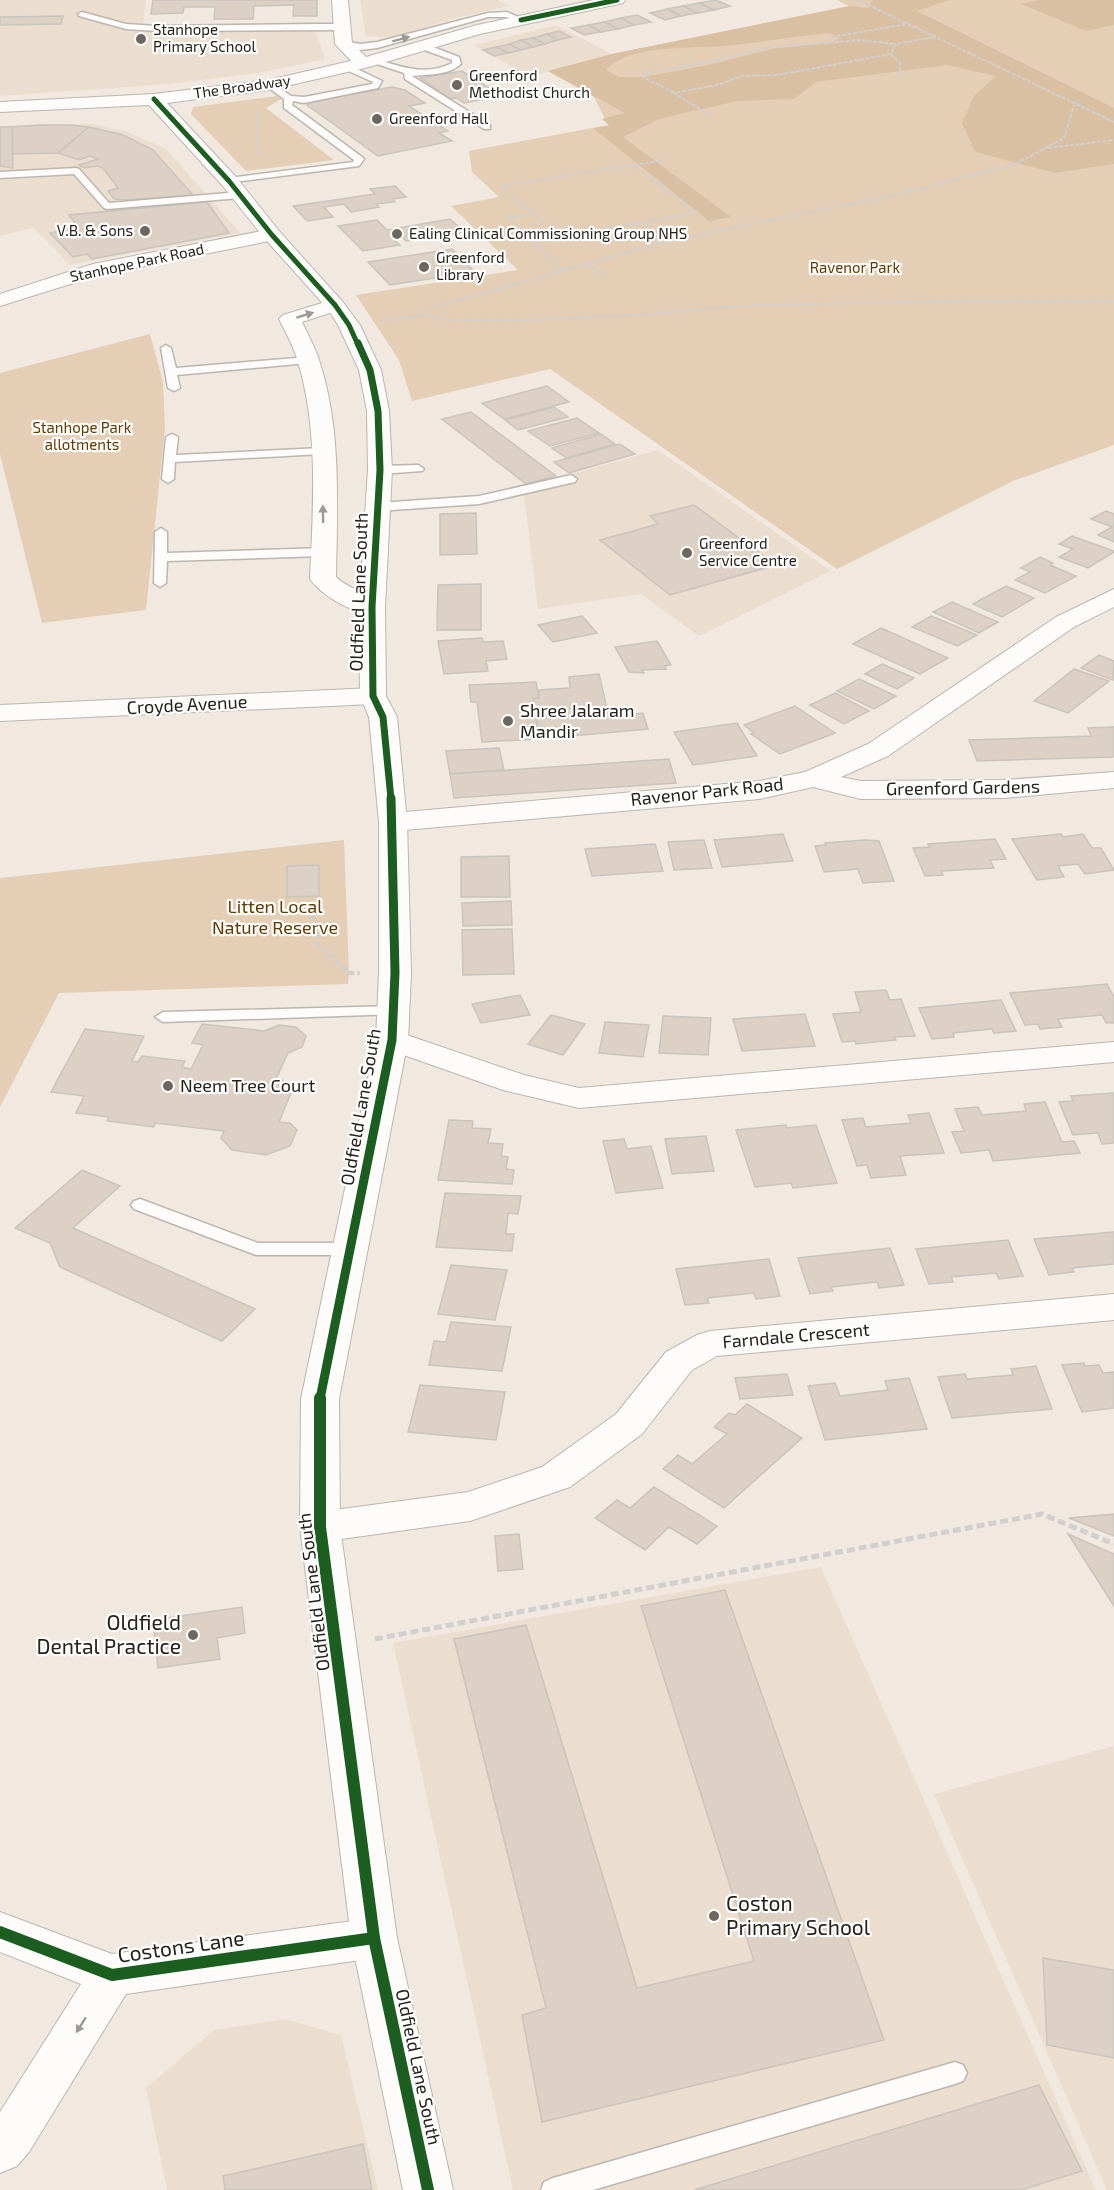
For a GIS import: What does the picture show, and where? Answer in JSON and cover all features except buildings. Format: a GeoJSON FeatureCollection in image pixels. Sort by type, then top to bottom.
{"type":"FeatureCollection","features":[{"type":"Feature","properties":{"kind":"street"},"geometry":{"type":"LineString","coordinates":[[340,0],[343,35],[361,64]]}},
{"type":"Feature","properties":{"kind":"street","name":"The Broadway"},"geometry":{"type":"LineString","coordinates":[[0,107],[279,92],[361,64],[477,30],[617,0]]}},
{"type":"Feature","properties":{"kind":"street","name":"Oldfield Lane South"},"geometry":{"type":"LineString","coordinates":[[154,99],[241,184],[272,235],[342,315],[370,370],[378,411],[380,470],[372,607],[373,696],[383,717],[393,822],[393,1025],[320,1399],[320,1527],[374,1938],[428,2190]]}},
{"type":"Feature","properties":{"kind":"street","name":"Stanhope Park Road"},"geometry":{"type":"LineString","coordinates":[[0,300],[27,294],[65,278],[93,270],[272,235]]}},
{"type":"Feature","properties":{"kind":"street","name":"Oldfield Lane South"},"geometry":{"type":"LineString","coordinates":[[342,315],[290,319],[308,360],[317,396],[322,451],[323,579],[336,592],[372,607]]}},
{"type":"Feature","properties":{"kind":"street","name":"Ravenor Park Road"},"geometry":{"type":"LineString","coordinates":[[393,822],[760,790],[813,779],[878,750],[1065,622],[1114,597]]}},
{"type":"Feature","properties":{"kind":"street","name":"Croyde Avenue"},"geometry":{"type":"LineString","coordinates":[[0,713],[373,696]]}},
{"type":"Feature","properties":{"kind":"street","name":"Greenford Gardens"},"geometry":{"type":"LineString","coordinates":[[813,779],[861,789],[1004,789],[1114,780]]}},
{"type":"Feature","properties":{"kind":"street"},"geometry":{"type":"LineString","coordinates":[[393,1025],[515,1083],[579,1098],[1114,1052]]}},
{"type":"Feature","properties":{"kind":"street","name":"Farndale Crescent"},"geometry":{"type":"LineString","coordinates":[[320,1527],[470,1506],[556,1478],[629,1424],[679,1361],[710,1344],[1114,1307]]}},
{"type":"Feature","properties":{"kind":"street","name":"Costons Lane"},"geometry":{"type":"LineString","coordinates":[[0,1932],[112,1975],[374,1938]]}},
{"type":"Feature","properties":{"kind":"street"},"geometry":{"type":"LineString","coordinates":[[0,2150],[12,2136],[112,1975]]}},
{"type":"Feature","properties":{"kind":"lane"},"geometry":{"type":"LineString","coordinates":[[82,14],[105,18],[128,27],[314,25],[343,35],[360,47],[377,45],[488,15],[507,14],[522,20]]}},
{"type":"Feature","properties":{"kind":"lane"},"geometry":{"type":"LineString","coordinates":[[361,64],[408,73],[427,74],[447,70],[457,64],[456,59],[422,46]]}},
{"type":"Feature","properties":{"kind":"lane"},"geometry":{"type":"LineString","coordinates":[[279,92],[304,100],[375,86],[378,81],[361,64]]}},
{"type":"Feature","properties":{"kind":"lane"},"geometry":{"type":"LineString","coordinates":[[408,73],[408,76],[487,127]]}},
{"type":"Feature","properties":{"kind":"lane"},"geometry":{"type":"LineString","coordinates":[[0,175],[75,171],[107,206],[356,164],[359,159],[287,106],[279,92]]}},
{"type":"Feature","properties":{"kind":"lane"},"geometry":{"type":"LineString","coordinates":[[166,348],[174,388]]}},
{"type":"Feature","properties":{"kind":"lane"},"geometry":{"type":"LineString","coordinates":[[171,372],[308,360]]}},
{"type":"Feature","properties":{"kind":"lane"},"geometry":{"type":"LineString","coordinates":[[168,479],[172,437]]}},
{"type":"Feature","properties":{"kind":"lane"},"geometry":{"type":"LineString","coordinates":[[169,459],[322,451]]}},
{"type":"Feature","properties":{"kind":"lane"},"geometry":{"type":"LineString","coordinates":[[380,470],[418,469]]}},
{"type":"Feature","properties":{"kind":"lane"},"geometry":{"type":"LineString","coordinates":[[378,507],[479,500],[512,495],[571,479]]}},
{"type":"Feature","properties":{"kind":"lane"},"geometry":{"type":"LineString","coordinates":[[160,583],[161,532]]}},
{"type":"Feature","properties":{"kind":"lane"},"geometry":{"type":"LineString","coordinates":[[161,557],[324,552]]}},
{"type":"Feature","properties":{"kind":"lane"},"geometry":{"type":"LineString","coordinates":[[163,1017],[393,1025]]}},
{"type":"Feature","properties":{"kind":"lane"},"geometry":{"type":"LineString","coordinates":[[140,1205],[256,1249],[351,1249]]}},
{"type":"Feature","properties":{"kind":"lane"},"geometry":{"type":"LineString","coordinates":[[553,2190],[955,2073]]}},
{"type":"Feature","properties":{"kind":"path"},"geometry":{"type":"LineString","coordinates":[[858,0],[1074,105],[1114,122]]}},
{"type":"Feature","properties":{"kind":"path"},"geometry":{"type":"LineString","coordinates":[[827,41],[832,37],[908,24]]}},
{"type":"Feature","properties":{"kind":"path"},"geometry":{"type":"LineString","coordinates":[[709,115],[643,77],[651,72],[710,62],[767,48],[859,40],[896,44],[935,37]]}},
{"type":"Feature","properties":{"kind":"path"},"geometry":{"type":"LineString","coordinates":[[891,54],[896,44]]}},
{"type":"Feature","properties":{"kind":"path"},"geometry":{"type":"LineString","coordinates":[[674,93],[717,85],[742,76],[789,73],[891,54]]}},
{"type":"Feature","properties":{"kind":"path"},"geometry":{"type":"LineString","coordinates":[[891,54],[900,63],[900,76]]}},
{"type":"Feature","properties":{"kind":"path"},"geometry":{"type":"LineString","coordinates":[[241,184],[259,99],[256,96],[279,92]]}},
{"type":"Feature","properties":{"kind":"path"},"geometry":{"type":"LineString","coordinates":[[426,315],[434,307],[668,241],[904,193],[1016,164],[1064,138],[1074,105]]}},
{"type":"Feature","properties":{"kind":"path"},"geometry":{"type":"LineString","coordinates":[[1044,149],[1091,141],[1114,140]]}},
{"type":"Feature","properties":{"kind":"path"},"geometry":{"type":"LineString","coordinates":[[633,165],[697,213],[561,237],[501,186],[663,160]]}},
{"type":"Feature","properties":{"kind":"path"},"geometry":{"type":"LineString","coordinates":[[534,214],[507,218],[564,270]]}},
{"type":"Feature","properties":{"kind":"path"},"geometry":{"type":"LineString","coordinates":[[644,222],[668,241]]}},
{"type":"Feature","properties":{"kind":"path"},"geometry":{"type":"LineString","coordinates":[[586,264],[606,275]]}},
{"type":"Feature","properties":{"kind":"path"},"geometry":{"type":"LineString","coordinates":[[342,315],[426,315],[448,320],[527,320],[650,314],[738,306],[944,301],[1114,301]]}},
{"type":"Feature","properties":{"kind":"path"},"geometry":{"type":"LineString","coordinates":[[309,906],[319,946],[350,972]]}},
{"type":"Feature","properties":{"kind":"path"},"geometry":{"type":"LineString","coordinates":[[336,1646],[1042,1514],[1114,1544]]}},
{"type":"Feature","properties":{"kind":"shaded area","name":"Stanhope Primary School"},"geometry":{"type":"Polygon","coordinates":[[[0,0],[146,0],[143,26],[313,22],[325,59],[259,73],[170,84],[0,96],[0,0]]]}},
{"type":"Feature","properties":{"kind":"shaded area"},"geometry":{"type":"Polygon","coordinates":[[[360,0],[497,0],[509,6],[452,19],[390,38],[366,36],[360,0]]]}},
{"type":"Feature","properties":{"kind":"shaded area"},"geometry":{"type":"Polygon","coordinates":[[[872,0],[949,0],[917,11],[1114,108],[1114,164],[1055,173],[975,152],[962,123],[974,96],[996,76],[947,65],[816,82],[794,99],[737,101],[659,119],[623,137],[731,217],[709,221],[593,128],[610,126],[602,119],[625,113],[548,71],[612,54],[850,6],[868,8],[872,0]],[[829,33],[724,46],[661,49],[629,56],[606,70],[619,77],[643,77],[708,65],[776,48],[828,43],[841,38],[829,33]]]}},
{"type":"Feature","properties":{"kind":"shaded area"},"geometry":{"type":"Polygon","coordinates":[[[1038,0],[1114,0],[1114,25],[1086,31],[1021,4],[1038,0]]]}},
{"type":"Feature","properties":{"kind":"shaded area"},"geometry":{"type":"Polygon","coordinates":[[[556,25],[612,54],[529,77],[474,45],[556,25]]]}},
{"type":"Feature","properties":{"kind":"shaded area"},"geometry":{"type":"Polygon","coordinates":[[[92,124],[128,132],[166,149],[240,233],[70,265],[34,228],[0,236],[0,126],[92,124]]]}},
{"type":"Feature","properties":{"kind":"shaded area"},"geometry":{"type":"Polygon","coordinates":[[[658,450],[831,571],[699,636],[641,594],[538,609],[523,487],[658,450]]]}},
{"type":"Feature","properties":{"kind":"shaded area","name":"Coston Primary School"},"geometry":{"type":"Polygon","coordinates":[[[821,1567],[1096,2190],[513,2190],[393,1643],[821,1567]]]}},
{"type":"Feature","properties":{"kind":"shaded area"},"geometry":{"type":"Polygon","coordinates":[[[1114,1746],[1114,2190],[1107,2190],[934,1794],[1114,1746]]]}},
{"type":"Feature","properties":{"kind":"shaded area"},"geometry":{"type":"Polygon","coordinates":[[[285,2019],[341,2035],[378,2190],[167,2190],[146,2088],[214,2030],[285,2019]]]}},
{"type":"Feature","properties":{"kind":"green space","name":"Ravenor Park"},"geometry":{"type":"Polygon","coordinates":[[[837,0],[1114,0],[1114,445],[1013,481],[837,569],[550,369],[412,401],[399,360],[356,295],[518,270],[451,206],[499,197],[472,172],[469,151],[608,125],[594,97],[548,71],[612,54],[849,6],[837,0]]]}},
{"type":"Feature","properties":{"kind":"green space"},"geometry":{"type":"Polygon","coordinates":[[[278,96],[281,99],[266,108],[334,160],[246,171],[191,114],[193,107],[278,96]]]}},
{"type":"Feature","properties":{"kind":"green space","name":"Stanhope Park allotments"},"geometry":{"type":"Polygon","coordinates":[[[150,334],[163,382],[165,428],[146,610],[42,623],[0,454],[0,373],[150,334]]]}},
{"type":"Feature","properties":{"kind":"green space","name":"Litten Local Nature Reserve"},"geometry":{"type":"Polygon","coordinates":[[[344,840],[348,984],[59,993],[0,1107],[0,878],[344,840]]]}},
{"type":"Feature","properties":{"kind":"cycle path"},"geometry":{"type":"LineString","coordinates":[[521,20],[617,0]]}},
{"type":"Feature","properties":{"kind":"cycle path"},"geometry":{"type":"LineString","coordinates":[[154,99],[229,181],[272,235],[335,305],[349,325],[370,370],[378,411],[380,470],[372,607],[373,696],[383,717],[393,822],[395,973],[392,1040],[320,1399],[320,1527],[374,1938],[428,2190]]}},
{"type":"Feature","properties":{"kind":"cycle path"},"geometry":{"type":"LineString","coordinates":[[0,1932],[112,1975],[374,1938]]}},
{"type":"Feature","properties":{"kind":"place","name":"Stanhope Primary School"},"geometry":{"type":"Point","coordinates":[141,39]}},
{"type":"Feature","properties":{"kind":"place","name":"Greenford Methodist Church"},"geometry":{"type":"Point","coordinates":[457,85]}},
{"type":"Feature","properties":{"kind":"place","name":"Greenford Hall"},"geometry":{"type":"Point","coordinates":[377,119]}},
{"type":"Feature","properties":{"kind":"place","name":"V.B. & Sons"},"geometry":{"type":"Point","coordinates":[145,231]}},
{"type":"Feature","properties":{"kind":"place","name":"Ealing Clinical Commissioning Group NHS"},"geometry":{"type":"Point","coordinates":[397,234]}},
{"type":"Feature","properties":{"kind":"place","name":"Greenford Library"},"geometry":{"type":"Point","coordinates":[424,267]}},
{"type":"Feature","properties":{"kind":"place","name":"Greenford Service Centre"},"geometry":{"type":"Point","coordinates":[687,553]}},
{"type":"Feature","properties":{"kind":"place","name":"Shree Jalaram Mandir"},"geometry":{"type":"Point","coordinates":[508,721]}},
{"type":"Feature","properties":{"kind":"place","name":"Neem Tree Court"},"geometry":{"type":"Point","coordinates":[168,1086]}},
{"type":"Feature","properties":{"kind":"place","name":"Oldfield Dental Practice"},"geometry":{"type":"Point","coordinates":[193,1635]}},
{"type":"Feature","properties":{"kind":"place","name":"Coston Primary School"},"geometry":{"type":"Point","coordinates":[714,1916]}}]}
